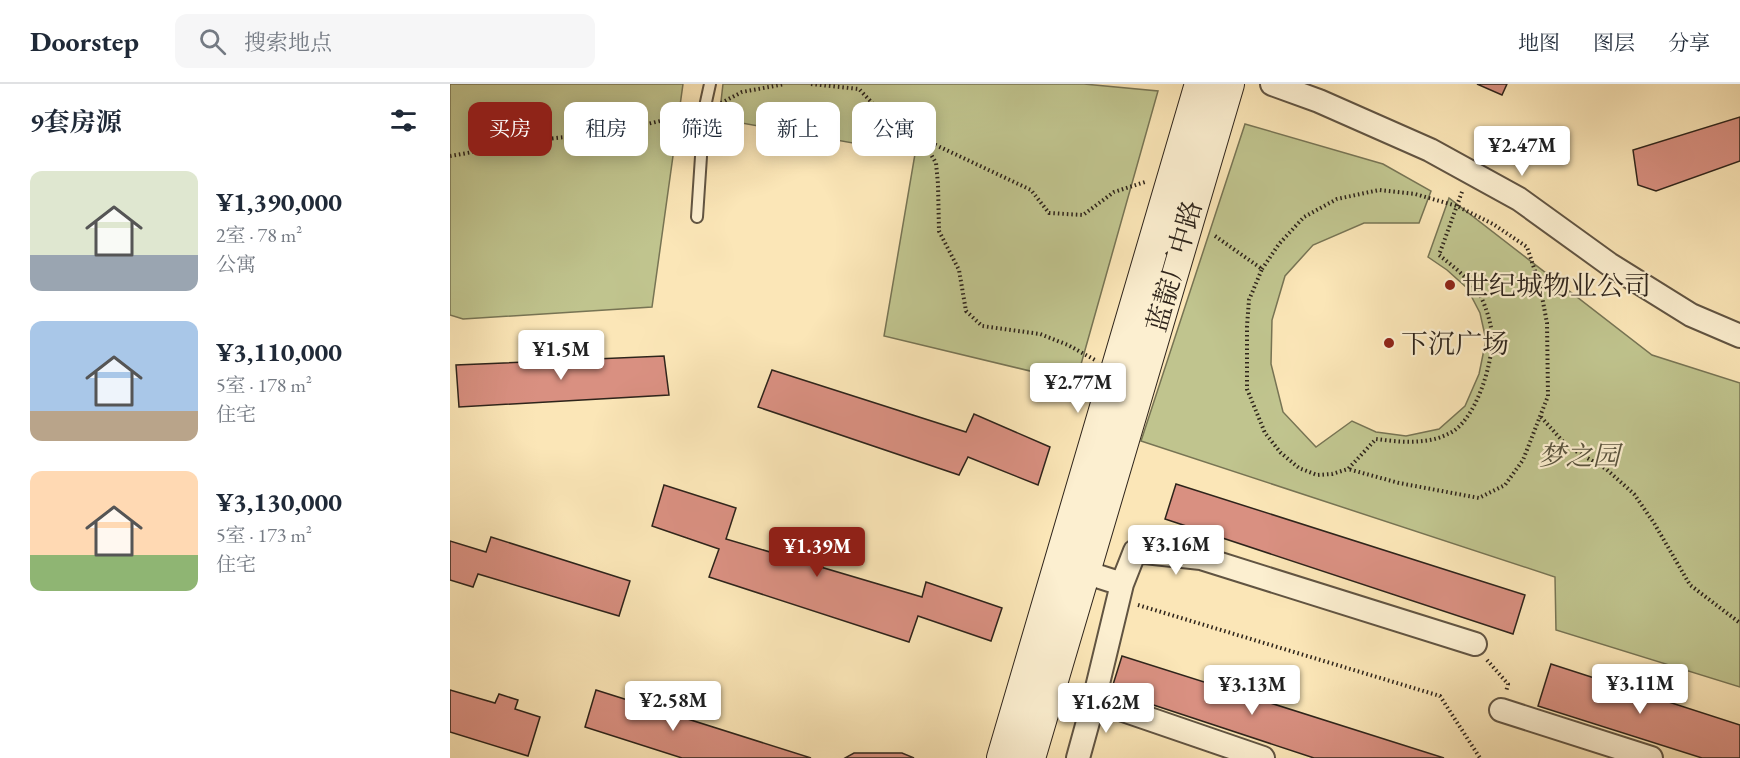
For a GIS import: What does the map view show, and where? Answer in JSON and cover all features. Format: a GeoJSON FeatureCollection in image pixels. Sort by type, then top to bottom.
{"type":"FeatureCollection","features":[{"type":"Feature","properties":{"kind":"street","name":"蓝靛厂中路"},"geometry":{"type":"LineString","coordinates":[[1029,758],[1072,568],[1201,84]]}},
{"type":"Feature","properties":{"kind":"street","name":"蓝靛厂中路"},"geometry":{"type":"LineString","coordinates":[[1003,758],[1072,568],[1228,84]]}},
{"type":"Feature","properties":{"kind":"street"},"geometry":{"type":"LineString","coordinates":[[1272,84],[1319,101],[1430,150],[1519,199],[1609,264],[1690,315],[1740,336]]}},
{"type":"Feature","properties":{"kind":"street"},"geometry":{"type":"LineString","coordinates":[[1078,758],[1120,591],[1136,551],[1201,558],[1474,644]]}},
{"type":"Feature","properties":{"kind":"street"},"geometry":{"type":"LineString","coordinates":[[1072,568],[1120,591]]}},
{"type":"Feature","properties":{"kind":"street"},"geometry":{"type":"LineString","coordinates":[[1094,700],[1263,758]]}},
{"type":"Feature","properties":{"kind":"street"},"geometry":{"type":"LineString","coordinates":[[1501,710],[1651,758]]}},
{"type":"Feature","properties":{"kind":"lane"},"geometry":{"type":"LineString","coordinates":[[706,102],[710,84]]}},
{"type":"Feature","properties":{"kind":"lane"},"geometry":{"type":"LineString","coordinates":[[697,217],[701,156]]}},
{"type":"Feature","properties":{"kind":"path"},"geometry":{"type":"LineString","coordinates":[[723,102],[742,93],[785,84]]}},
{"type":"Feature","properties":{"kind":"path"},"geometry":{"type":"LineString","coordinates":[[811,84],[859,89],[871,102]]}},
{"type":"Feature","properties":{"kind":"path"},"geometry":{"type":"LineString","coordinates":[[450,156],[547,139],[612,132],[660,121]]}},
{"type":"Feature","properties":{"kind":"path"},"geometry":{"type":"LineString","coordinates":[[936,146],[1031,190],[1049,213],[1083,215],[1114,192],[1147,182]]}},
{"type":"Feature","properties":{"kind":"path"},"geometry":{"type":"LineString","coordinates":[[932,156],[936,164],[938,184],[939,231],[958,270],[966,311],[982,326],[1040,334],[1068,345],[1097,362],[1100,368]]}},
{"type":"Feature","properties":{"kind":"path"},"geometry":{"type":"LineString","coordinates":[[1348,469],[1399,483],[1479,498],[1505,485],[1523,460],[1541,417],[1548,396],[1547,323],[1540,286],[1527,247],[1457,206],[1415,194],[1380,190],[1337,200],[1304,217],[1279,244],[1262,269],[1249,300],[1247,389],[1265,434],[1281,453],[1299,468],[1317,475],[1332,474],[1348,469],[1376,439],[1400,442],[1427,440],[1450,434],[1468,417],[1477,399],[1491,352],[1492,335],[1482,298],[1461,272],[1439,255],[1457,206],[1466,181]]}},
{"type":"Feature","properties":{"kind":"path"},"geometry":{"type":"LineString","coordinates":[[1215,236],[1262,269]]}},
{"type":"Feature","properties":{"kind":"path"},"geometry":{"type":"LineString","coordinates":[[1541,417],[1567,446],[1606,470],[1634,494],[1654,523],[1690,585],[1740,623]]}},
{"type":"Feature","properties":{"kind":"path"},"geometry":{"type":"LineString","coordinates":[[1120,591],[1440,696],[1480,758]]}},
{"type":"Feature","properties":{"kind":"path"},"geometry":{"type":"LineString","coordinates":[[1474,644],[1508,684],[1501,710]]}},
{"type":"Feature","properties":{"kind":"green space"},"geometry":{"type":"Polygon","coordinates":[[[450,84],[683,84],[680,102],[660,102],[660,156],[673,156],[652,307],[463,319],[450,315],[450,84]]]}},
{"type":"Feature","properties":{"kind":"green space"},"geometry":{"type":"Polygon","coordinates":[[[723,84],[1084,84],[1158,91],[1076,382],[884,336],[915,156],[936,156],[936,102],[852,102],[852,143],[840,141],[840,102],[756,102],[756,126],[744,123],[744,102],[721,102],[723,84]]]}},
{"type":"Feature","properties":{"kind":"green space","name":"梦之园"},"geometry":{"type":"Polygon","coordinates":[[[1245,124],[1383,164],[1431,191],[1419,223],[1364,223],[1313,245],[1285,276],[1272,320],[1271,364],[1283,412],[1316,447],[1352,421],[1376,432],[1406,436],[1439,429],[1465,406],[1479,374],[1486,340],[1480,313],[1467,288],[1428,257],[1449,198],[1652,355],[1740,383],[1740,687],[1556,630],[1555,577],[1141,441],[1245,124]]]}},
{"type":"Feature","properties":{"kind":"building"},"geometry":{"type":"Polygon","coordinates":[[[1477,84],[1507,84],[1502,95],[1477,84]]]}},
{"type":"Feature","properties":{"kind":"building"},"geometry":{"type":"Polygon","coordinates":[[[1740,117],[1740,161],[1656,191],[1638,185],[1633,150],[1740,117]]]}},
{"type":"Feature","properties":{"kind":"building"},"geometry":{"type":"Polygon","coordinates":[[[664,356],[669,395],[459,407],[456,365],[664,356]]]}},
{"type":"Feature","properties":{"kind":"building"},"geometry":{"type":"Polygon","coordinates":[[[772,370],[966,432],[974,414],[1050,447],[1038,485],[968,457],[959,475],[758,407],[772,370]]]}},
{"type":"Feature","properties":{"kind":"building"},"geometry":{"type":"Polygon","coordinates":[[[1176,484],[1525,595],[1513,634],[1165,519],[1176,484]]]}},
{"type":"Feature","properties":{"kind":"building"},"geometry":{"type":"Polygon","coordinates":[[[664,485],[736,508],[726,539],[922,597],[926,582],[1002,608],[991,641],[918,616],[909,642],[709,577],[719,549],[652,526],[664,485]]]}},
{"type":"Feature","properties":{"kind":"building"},"geometry":{"type":"Polygon","coordinates":[[[491,537],[630,581],[619,616],[478,574],[473,587],[450,580],[450,541],[486,552],[491,537]]]}},
{"type":"Feature","properties":{"kind":"building"},"geometry":{"type":"Polygon","coordinates":[[[1122,656],[1444,758],[1314,758],[1111,691],[1122,656]]]}},
{"type":"Feature","properties":{"kind":"building"},"geometry":{"type":"Polygon","coordinates":[[[1551,664],[1740,725],[1740,758],[1702,758],[1538,706],[1551,664]]]}},
{"type":"Feature","properties":{"kind":"building"},"geometry":{"type":"Polygon","coordinates":[[[450,690],[495,703],[499,694],[518,700],[515,709],[540,717],[528,756],[450,732],[450,690]]]}},
{"type":"Feature","properties":{"kind":"building"},"geometry":{"type":"Polygon","coordinates":[[[596,690],[811,758],[682,758],[585,727],[596,690]]]}},
{"type":"Feature","properties":{"kind":"building"},"geometry":{"type":"Polygon","coordinates":[[[854,753],[902,753],[914,758],[845,758],[854,753]]]}},
{"type":"Feature","properties":{"kind":"place","name":"世纪城物业公司"},"geometry":{"type":"Point","coordinates":[1450,285]}},
{"type":"Feature","properties":{"kind":"place","name":"下沉广场"},"geometry":{"type":"Point","coordinates":[1389,343]}}]}
